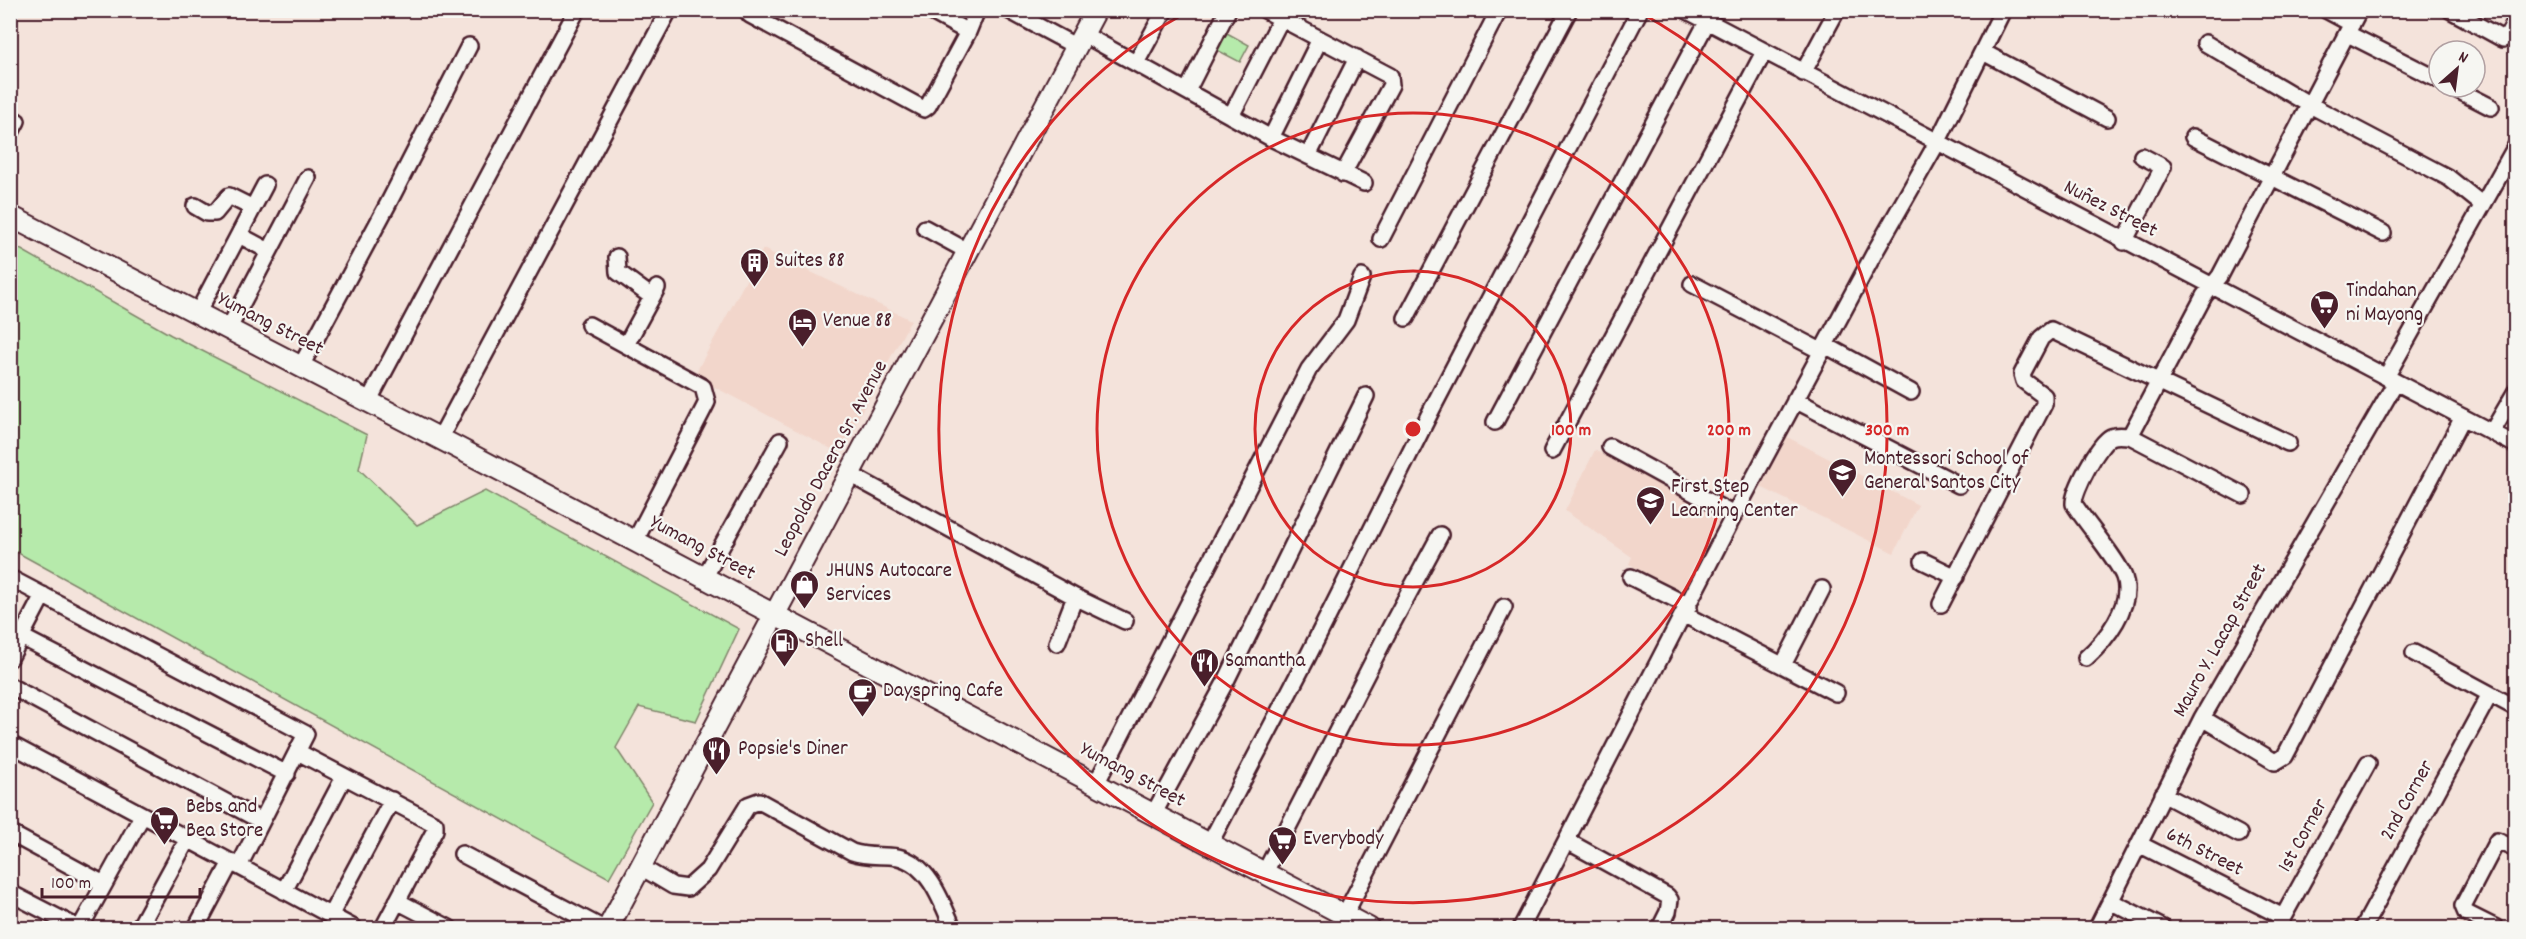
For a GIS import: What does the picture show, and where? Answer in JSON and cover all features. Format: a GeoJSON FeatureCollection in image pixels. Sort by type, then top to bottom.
{"type":"FeatureCollection","features":[{"type":"Feature","properties":{"kind":"main road","name":"Leopoldo Dacera Sr. Avenue"},"geometry":{"type":"LineString","coordinates":[[608,928],[777,616],[1096,10]]}},
{"type":"Feature","properties":{"kind":"main road","name":"Yumang Street"},"geometry":{"type":"LineString","coordinates":[[10,216],[300,368],[440,438],[1369,928]]}},
{"type":"Feature","properties":{"kind":"street"},"geometry":{"type":"LineString","coordinates":[[368,402],[577,10]]}},
{"type":"Feature","properties":{"kind":"street"},"geometry":{"type":"LineString","coordinates":[[440,438],[669,10]]}},
{"type":"Feature","properties":{"kind":"street"},"geometry":{"type":"LineString","coordinates":[[747,10],[750,15],[924,109],[928,106],[968,32],[977,10]]}},
{"type":"Feature","properties":{"kind":"street"},"geometry":{"type":"LineString","coordinates":[[928,10],[968,32]]}},
{"type":"Feature","properties":{"kind":"street"},"geometry":{"type":"LineString","coordinates":[[1008,10],[1136,63],[1271,138],[1364,183]]}},
{"type":"Feature","properties":{"kind":"street"},"geometry":{"type":"LineString","coordinates":[[1136,63],[1165,10]]}},
{"type":"Feature","properties":{"kind":"street"},"geometry":{"type":"LineString","coordinates":[[1187,92],[1228,10]]}},
{"type":"Feature","properties":{"kind":"street"},"geometry":{"type":"LineString","coordinates":[[1265,10],[1386,72],[1391,85],[1343,174]]}},
{"type":"Feature","properties":{"kind":"street"},"geometry":{"type":"LineString","coordinates":[[1381,239],[1499,10]]}},
{"type":"Feature","properties":{"kind":"street"},"geometry":{"type":"LineString","coordinates":[[1406,318],[1569,10]]}},
{"type":"Feature","properties":{"kind":"street"},"geometry":{"type":"LineString","coordinates":[[1209,845],[1296,679],[1437,399],[1640,10]]}},
{"type":"Feature","properties":{"kind":"street"},"geometry":{"type":"LineString","coordinates":[[1803,72],[1836,10]]}},
{"type":"Feature","properties":{"kind":"street"},"geometry":{"type":"LineString","coordinates":[[1521,928],[1734,515],[1823,348],[1937,143],[2003,10]]}},
{"type":"Feature","properties":{"kind":"street"},"geometry":{"type":"LineString","coordinates":[[2326,10],[2353,23],[2427,72]]}},
{"type":"Feature","properties":{"kind":"street"},"geometry":{"type":"LineString","coordinates":[[2450,10],[2503,39],[2516,20]]}},
{"type":"Feature","properties":{"kind":"street","name":"Nuñez Street"},"geometry":{"type":"LineString","coordinates":[[1691,12],[2124,242],[2516,445]]}},
{"type":"Feature","properties":{"kind":"street"},"geometry":{"type":"LineString","coordinates":[[1232,116],[1281,19]]}},
{"type":"Feature","properties":{"kind":"street"},"geometry":{"type":"LineString","coordinates":[[1495,422],[1707,22]]}},
{"type":"Feature","properties":{"kind":"street"},"geometry":{"type":"LineString","coordinates":[[2130,436],[2204,296],[2220,276],[2353,23]]}},
{"type":"Feature","properties":{"kind":"street"},"geometry":{"type":"LineString","coordinates":[[1271,138],[1320,39]]}},
{"type":"Feature","properties":{"kind":"street"},"geometry":{"type":"LineString","coordinates":[[2205,43],[2310,105],[2449,178],[2479,202]]}},
{"type":"Feature","properties":{"kind":"street"},"geometry":{"type":"LineString","coordinates":[[300,368],[469,46]]}},
{"type":"Feature","properties":{"kind":"street"},"geometry":{"type":"LineString","coordinates":[[1552,451],[1764,52]]}},
{"type":"Feature","properties":{"kind":"street"},"geometry":{"type":"LineString","coordinates":[[1983,52],[2106,118]]}},
{"type":"Feature","properties":{"kind":"street"},"geometry":{"type":"LineString","coordinates":[[1308,156],[1357,58]]}},
{"type":"Feature","properties":{"kind":"street"},"geometry":{"type":"LineString","coordinates":[[2475,99],[2491,107]]}},
{"type":"Feature","properties":{"kind":"street"},"geometry":{"type":"LineString","coordinates":[[2193,136],[2271,179],[2383,233]]}},
{"type":"Feature","properties":{"kind":"street","name":"Mauro Y. Lacap Street"},"geometry":{"type":"LineString","coordinates":[[2097,928],[2202,718],[2391,379],[2516,146]]}},
{"type":"Feature","properties":{"kind":"street"},"geometry":{"type":"LineString","coordinates":[[2124,242],[2163,167],[2142,156]]}},
{"type":"Feature","properties":{"kind":"street"},"geometry":{"type":"LineString","coordinates":[[228,330],[308,178]]}},
{"type":"Feature","properties":{"kind":"street"},"geometry":{"type":"LineString","coordinates":[[197,314],[265,185]]}},
{"type":"Feature","properties":{"kind":"street"},"geometry":{"type":"LineString","coordinates":[[195,206],[207,213],[215,213],[229,196],[253,208]]}},
{"type":"Feature","properties":{"kind":"street"},"geometry":{"type":"LineString","coordinates":[[925,228],[969,252]]}},
{"type":"Feature","properties":{"kind":"street"},"geometry":{"type":"LineString","coordinates":[[239,235],[269,251]]}},
{"type":"Feature","properties":{"kind":"street"},"geometry":{"type":"LineString","coordinates":[[617,257],[618,272],[654,293],[626,345]]}},
{"type":"Feature","properties":{"kind":"street"},"geometry":{"type":"LineString","coordinates":[[1096,784],[1309,369],[1346,320],[1362,277]]}},
{"type":"Feature","properties":{"kind":"street"},"geometry":{"type":"LineString","coordinates":[[1692,284],[1911,392]]}},
{"type":"Feature","properties":{"kind":"street"},"geometry":{"type":"LineString","coordinates":[[589,325],[703,387],[707,402],[635,541]]}},
{"type":"Feature","properties":{"kind":"street"},"geometry":{"type":"LineString","coordinates":[[1941,604],[2044,404],[2044,396],[2024,381],[2022,374],[2045,334],[2051,330],[2288,443]]}},
{"type":"Feature","properties":{"kind":"street"},"geometry":{"type":"LineString","coordinates":[[2492,432],[2516,391]]}},
{"type":"Feature","properties":{"kind":"street"},"geometry":{"type":"LineString","coordinates":[[1153,814],[1226,681],[1366,396]]}},
{"type":"Feature","properties":{"kind":"street"},"geometry":{"type":"LineString","coordinates":[[1795,400],[1959,484]]}},
{"type":"Feature","properties":{"kind":"street"},"geometry":{"type":"LineString","coordinates":[[2202,718],[2275,762],[2285,756],[2463,417]]}},
{"type":"Feature","properties":{"kind":"street"},"geometry":{"type":"LineString","coordinates":[[451,419],[460,449]]}},
{"type":"Feature","properties":{"kind":"street"},"geometry":{"type":"LineString","coordinates":[[2086,658],[2110,632],[2121,609],[2126,586],[2119,567],[2074,504],[2073,494],[2106,441],[2114,436],[2130,436],[2243,495]]}},
{"type":"Feature","properties":{"kind":"street"},"geometry":{"type":"LineString","coordinates":[[704,578],[780,441]]}},
{"type":"Feature","properties":{"kind":"street"},"geometry":{"type":"LineString","coordinates":[[1610,447],[1734,515]]}},
{"type":"Feature","properties":{"kind":"street"},"geometry":{"type":"LineString","coordinates":[[851,474],[1075,597],[1125,621]]}},
{"type":"Feature","properties":{"kind":"street"},"geometry":{"type":"LineString","coordinates":[[1264,874],[1440,535]]}},
{"type":"Feature","properties":{"kind":"street"},"geometry":{"type":"LineString","coordinates":[[1923,561],[1956,577]]}},
{"type":"Feature","properties":{"kind":"street"},"geometry":{"type":"LineString","coordinates":[[1631,577],[1783,666],[1836,693]]}},
{"type":"Feature","properties":{"kind":"street"},"geometry":{"type":"LineString","coordinates":[[10,578],[303,730],[305,738],[261,821],[196,928]]}},
{"type":"Feature","properties":{"kind":"street"},"geometry":{"type":"LineString","coordinates":[[1783,666],[1822,590]]}},
{"type":"Feature","properties":{"kind":"street"},"geometry":{"type":"LineString","coordinates":[[10,658],[16,634],[43,595]]}},
{"type":"Feature","properties":{"kind":"street"},"geometry":{"type":"LineString","coordinates":[[1057,644],[1075,597]]}},
{"type":"Feature","properties":{"kind":"street"},"geometry":{"type":"LineString","coordinates":[[1344,916],[1504,607]]}},
{"type":"Feature","properties":{"kind":"street"},"geometry":{"type":"LineString","coordinates":[[16,634],[286,774]]}},
{"type":"Feature","properties":{"kind":"street"},"geometry":{"type":"LineString","coordinates":[[2414,653],[2516,708]]}},
{"type":"Feature","properties":{"kind":"street"},"geometry":{"type":"LineString","coordinates":[[10,686],[261,821]]}},
{"type":"Feature","properties":{"kind":"street","name":"2nd Corner"},"geometry":{"type":"LineString","coordinates":[[2362,928],[2490,694]]}},
{"type":"Feature","properties":{"kind":"street"},"geometry":{"type":"LineString","coordinates":[[10,744],[354,928]]}},
{"type":"Feature","properties":{"kind":"street"},"geometry":{"type":"LineString","coordinates":[[298,752],[432,821],[436,826],[383,928]]}},
{"type":"Feature","properties":{"kind":"street","name":"1st Corner"},"geometry":{"type":"LineString","coordinates":[[2280,923],[2368,763]]}},
{"type":"Feature","properties":{"kind":"street"},"geometry":{"type":"LineString","coordinates":[[284,891],[344,777]]}},
{"type":"Feature","properties":{"kind":"street"},"geometry":{"type":"LineString","coordinates":[[2163,794],[2239,834]]}},
{"type":"Feature","properties":{"kind":"street"},"geometry":{"type":"LineString","coordinates":[[330,916],[392,800]]}},
{"type":"Feature","properties":{"kind":"street"},"geometry":{"type":"LineString","coordinates":[[641,867],[673,886],[688,888],[708,870],[748,805],[759,801],[852,852],[868,858],[895,857],[916,865],[924,873],[943,904],[953,928]]}},
{"type":"Feature","properties":{"kind":"street"},"geometry":{"type":"LineString","coordinates":[[10,892],[79,928],[142,816]]}},
{"type":"Feature","properties":{"kind":"street"},"geometry":{"type":"LineString","coordinates":[[10,833],[104,884]]}},
{"type":"Feature","properties":{"kind":"street"},"geometry":{"type":"LineString","coordinates":[[139,928],[187,840]]}},
{"type":"Feature","properties":{"kind":"street"},"geometry":{"type":"LineString","coordinates":[[1567,841],[1667,896],[1670,900],[1668,912],[1660,928]]}},
{"type":"Feature","properties":{"kind":"street"},"geometry":{"type":"LineString","coordinates":[[2496,928],[2466,913],[2463,906],[2497,841],[2516,849]]}},
{"type":"Feature","properties":{"kind":"street","name":"6th Street"},"geometry":{"type":"LineString","coordinates":[[2139,844],[2280,923]]}},
{"type":"Feature","properties":{"kind":"street"},"geometry":{"type":"LineString","coordinates":[[462,854],[602,928]]}},
{"type":"Feature","properties":{"kind":"street"},"geometry":{"type":"LineString","coordinates":[[397,901],[449,928]]}},
{"type":"Feature","properties":{"kind":"street"},"geometry":{"type":"LineString","coordinates":[[2110,901],[2163,928]]}},
{"type":"Feature","properties":{"kind":"shaded area","name":"Venue 88"},"geometry":{"type":"Polygon","coordinates":[[[763,249],[911,320],[839,453],[694,376],[763,249]]]}},
{"type":"Feature","properties":{"kind":"shaded area","name":"Montessori School of General Santos City"},"geometry":{"type":"Polygon","coordinates":[[[1787,437],[1918,505],[1894,553],[1761,487],[1787,437]]]}},
{"type":"Feature","properties":{"kind":"shaded area","name":"First Step Learning Center"},"geometry":{"type":"Polygon","coordinates":[[[1595,450],[1721,515],[1680,592],[1629,564],[1632,557],[1565,511],[1595,450]]]}},
{"type":"Feature","properties":{"kind":"green space"},"geometry":{"type":"Polygon","coordinates":[[[1227,33],[1249,45],[1240,62],[1217,50],[1227,33]]]}},
{"type":"Feature","properties":{"kind":"green space"},"geometry":{"type":"Polygon","coordinates":[[[11,244],[171,335],[367,435],[359,469],[417,525],[485,491],[739,629],[696,721],[639,707],[616,748],[652,802],[609,878],[11,549],[11,244]]]}},
{"type":"Feature","properties":{"kind":"place","name":"Suites 88"},"geometry":{"type":"Point","coordinates":[754,288]}},
{"type":"Feature","properties":{"kind":"place","name":"Tindahan ni Mayong"},"geometry":{"type":"Point","coordinates":[2325,330]}},
{"type":"Feature","properties":{"kind":"place","name":"Venue 88"},"geometry":{"type":"Point","coordinates":[802,348]}},
{"type":"Feature","properties":{"kind":"place","name":"Montessori School of General Santos City"},"geometry":{"type":"Point","coordinates":[1843,498]}},
{"type":"Feature","properties":{"kind":"place","name":"First Step Learning Center"},"geometry":{"type":"Point","coordinates":[1650,526]}},
{"type":"Feature","properties":{"kind":"place","name":"JHUNS Autocare Services"},"geometry":{"type":"Point","coordinates":[805,610]}},
{"type":"Feature","properties":{"kind":"place","name":"Shell"},"geometry":{"type":"Point","coordinates":[784,668]}},
{"type":"Feature","properties":{"kind":"place","name":"Samantha"},"geometry":{"type":"Point","coordinates":[1204,688]}},
{"type":"Feature","properties":{"kind":"place","name":"Dayspring Cafe"},"geometry":{"type":"Point","coordinates":[862,718]}},
{"type":"Feature","properties":{"kind":"place","name":"Popsie's Diner"},"geometry":{"type":"Point","coordinates":[717,776]}},
{"type":"Feature","properties":{"kind":"place","name":"Bebs and Bea Store"},"geometry":{"type":"Point","coordinates":[165,846]}},
{"type":"Feature","properties":{"kind":"place","name":"Everybody"},"geometry":{"type":"Point","coordinates":[1282,866]}}]}
